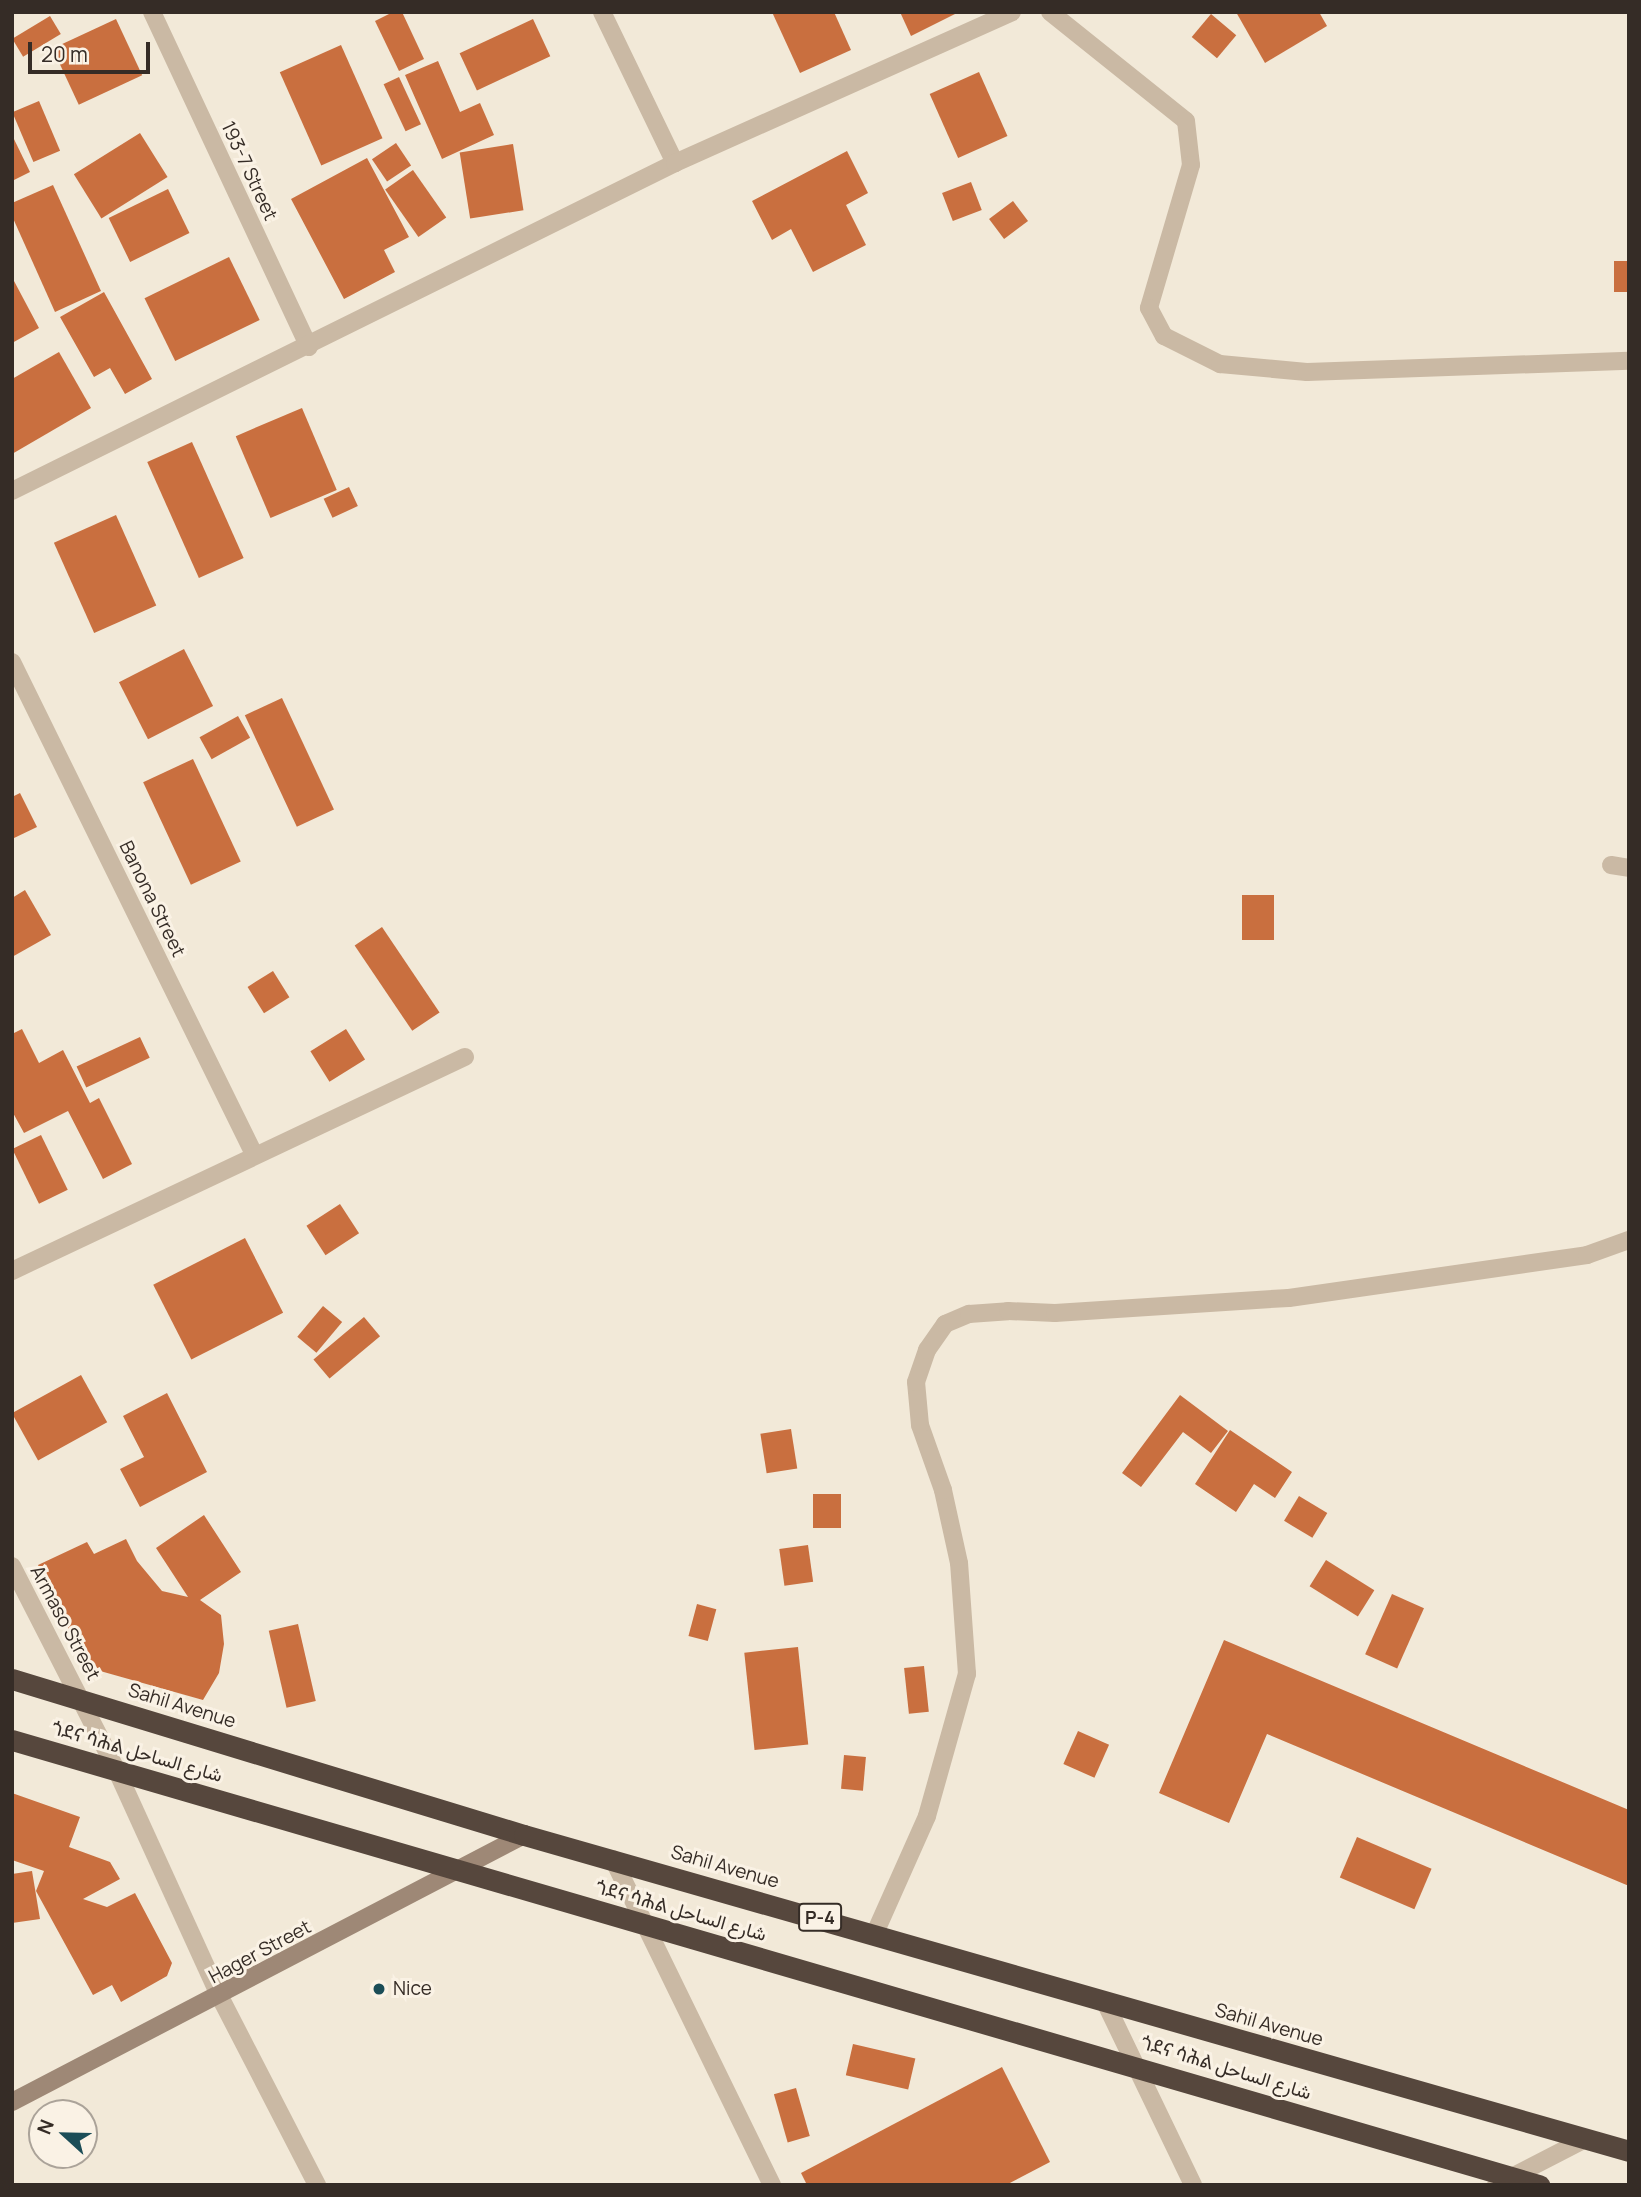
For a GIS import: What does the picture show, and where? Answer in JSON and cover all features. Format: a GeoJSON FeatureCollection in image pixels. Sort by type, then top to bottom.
{"type":"FeatureCollection","features":[{"type":"Feature","properties":{"kind":"highway","name":"Sahil Avenue"},"geometry":{"type":"LineString","coordinates":[[12,1679],[524,1835],[875,1933],[1104,2002],[1629,2151]]}},
{"type":"Feature","properties":{"kind":"highway","name":"ጎደና ሳሕል شارع الساحل"},"geometry":{"type":"LineString","coordinates":[[12,1740],[456,1873],[646,1924],[1135,2065],[1505,2181],[1539,2185]]}},
{"type":"Feature","properties":{"kind":"street","name":"193-7 Street"},"geometry":{"type":"LineString","coordinates":[[152,12],[309,347]]}},
{"type":"Feature","properties":{"kind":"street"},"geometry":{"type":"LineString","coordinates":[[602,12],[675,163]]}},
{"type":"Feature","properties":{"kind":"street"},"geometry":{"type":"LineString","coordinates":[[12,491],[309,347],[675,163],[1012,12]]}},
{"type":"Feature","properties":{"kind":"street"},"geometry":{"type":"LineString","coordinates":[[1050,12],[1186,121],[1191,165],[1149,308],[1164,336],[1220,364],[1307,372],[1629,361]]}},
{"type":"Feature","properties":{"kind":"street","name":"Banona Street"},"geometry":{"type":"LineString","coordinates":[[12,662],[254,1154]]}},
{"type":"Feature","properties":{"kind":"street"},"geometry":{"type":"LineString","coordinates":[[1611,865],[1629,868]]}},
{"type":"Feature","properties":{"kind":"street"},"geometry":{"type":"LineString","coordinates":[[12,1271],[254,1154],[466,1057]]}},
{"type":"Feature","properties":{"kind":"street"},"geometry":{"type":"LineString","coordinates":[[875,1933],[927,1816],[967,1674],[959,1563],[943,1490],[920,1425],[916,1382],[927,1350],[945,1324],[969,1314],[1008,1311],[1055,1313],[1289,1298],[1587,1255],[1629,1240]]}},
{"type":"Feature","properties":{"kind":"street","name":"Armaso Street"},"geometry":{"type":"LineString","coordinates":[[12,1566],[116,1769],[220,1997],[317,2185]]}},
{"type":"Feature","properties":{"kind":"street","name":"Hager Street"},"geometry":{"type":"LineString","coordinates":[[12,2102],[220,1997],[524,1835]]}},
{"type":"Feature","properties":{"kind":"street"},"geometry":{"type":"LineString","coordinates":[[613,1859],[772,2185]]}},
{"type":"Feature","properties":{"kind":"street"},"geometry":{"type":"LineString","coordinates":[[1104,2002],[1193,2185]]}},
{"type":"Feature","properties":{"kind":"street"},"geometry":{"type":"LineString","coordinates":[[1505,2181],[1585,2139]]}},
{"type":"Feature","properties":{"kind":"building"},"geometry":{"type":"Polygon","coordinates":[[[393,12],[402,12],[424,59],[399,71],[375,21],[393,12]]]}},
{"type":"Feature","properties":{"kind":"building"},"geometry":{"type":"Polygon","coordinates":[[[772,12],[834,12],[851,50],[800,73],[772,12]]]}},
{"type":"Feature","properties":{"kind":"building"},"geometry":{"type":"Polygon","coordinates":[[[900,12],[959,12],[911,36],[900,12]]]}},
{"type":"Feature","properties":{"kind":"building"},"geometry":{"type":"Polygon","coordinates":[[[1236,12],[1319,12],[1327,26],[1265,63],[1236,12]]]}},
{"type":"Feature","properties":{"kind":"building"},"geometry":{"type":"Polygon","coordinates":[[[1211,14],[1236,35],[1217,58],[1192,37],[1211,14]]]}},
{"type":"Feature","properties":{"kind":"building"},"geometry":{"type":"Polygon","coordinates":[[[50,16],[61,34],[23,57],[12,39],[50,16]]]}},
{"type":"Feature","properties":{"kind":"building"},"geometry":{"type":"Polygon","coordinates":[[[116,19],[142,75],[79,105],[53,49],[116,19]]]}},
{"type":"Feature","properties":{"kind":"building"},"geometry":{"type":"Polygon","coordinates":[[[533,19],[550,56],[477,90],[460,53],[533,19]]]}},
{"type":"Feature","properties":{"kind":"building"},"geometry":{"type":"Polygon","coordinates":[[[341,45],[382,138],[321,165],[280,72],[341,45]]]}},
{"type":"Feature","properties":{"kind":"building"},"geometry":{"type":"Polygon","coordinates":[[[438,61],[460,112],[480,103],[494,135],[442,159],[405,75],[438,61]]]}},
{"type":"Feature","properties":{"kind":"building"},"geometry":{"type":"Polygon","coordinates":[[[979,72],[1007,136],[958,158],[930,94],[979,72]]]}},
{"type":"Feature","properties":{"kind":"building"},"geometry":{"type":"Polygon","coordinates":[[[399,77],[421,124],[406,131],[384,84],[399,77]]]}},
{"type":"Feature","properties":{"kind":"building"},"geometry":{"type":"Polygon","coordinates":[[[39,101],[60,151],[33,162],[12,112],[39,101]]]}},
{"type":"Feature","properties":{"kind":"building"},"geometry":{"type":"Polygon","coordinates":[[[140,133],[168,177],[101,218],[74,174],[140,133]]]}},
{"type":"Feature","properties":{"kind":"building"},"geometry":{"type":"Polygon","coordinates":[[[12,135],[30,172],[12,181],[12,135]]]}},
{"type":"Feature","properties":{"kind":"building"},"geometry":{"type":"Polygon","coordinates":[[[396,143],[411,165],[387,182],[372,159],[396,143]]]}},
{"type":"Feature","properties":{"kind":"building"},"geometry":{"type":"Polygon","coordinates":[[[513,144],[523,210],[470,219],[460,152],[513,144]]]}},
{"type":"Feature","properties":{"kind":"building"},"geometry":{"type":"Polygon","coordinates":[[[847,151],[868,193],[846,205],[866,245],[813,272],[791,229],[772,240],[752,201],[847,151]]]}},
{"type":"Feature","properties":{"kind":"building"},"geometry":{"type":"Polygon","coordinates":[[[367,158],[409,237],[384,250],[395,272],[344,299],[291,199],[367,158]]]}},
{"type":"Feature","properties":{"kind":"building"},"geometry":{"type":"Polygon","coordinates":[[[413,170],[446,218],[418,237],[385,190],[413,170]]]}},
{"type":"Feature","properties":{"kind":"building"},"geometry":{"type":"Polygon","coordinates":[[[971,182],[982,210],[953,221],[942,193],[971,182]]]}},
{"type":"Feature","properties":{"kind":"building"},"geometry":{"type":"Polygon","coordinates":[[[53,185],[101,291],[55,312],[12,216],[12,203],[53,185]]]}},
{"type":"Feature","properties":{"kind":"building"},"geometry":{"type":"Polygon","coordinates":[[[168,189],[189,233],[130,262],[109,218],[168,189]]]}},
{"type":"Feature","properties":{"kind":"building"},"geometry":{"type":"Polygon","coordinates":[[[1013,201],[1028,221],[1004,239],[989,219],[1013,201]]]}},
{"type":"Feature","properties":{"kind":"building"},"geometry":{"type":"Polygon","coordinates":[[[229,257],[260,320],[175,361],[145,298],[229,257]]]}},
{"type":"Feature","properties":{"kind":"building"},"geometry":{"type":"Polygon","coordinates":[[[1614,261],[1629,261],[1629,292],[1614,292],[1614,261]]]}},
{"type":"Feature","properties":{"kind":"building"},"geometry":{"type":"Polygon","coordinates":[[[14,281],[39,328],[12,343],[12,282],[14,281]]]}},
{"type":"Feature","properties":{"kind":"building"},"geometry":{"type":"Polygon","coordinates":[[[104,292],[152,379],[125,394],[110,368],[94,377],[60,317],[104,292]]]}},
{"type":"Feature","properties":{"kind":"building"},"geometry":{"type":"Polygon","coordinates":[[[59,352],[91,408],[12,454],[12,379],[59,352]]]}},
{"type":"Feature","properties":{"kind":"building"},"geometry":{"type":"Polygon","coordinates":[[[302,408],[337,490],[270,518],[236,436],[302,408]]]}},
{"type":"Feature","properties":{"kind":"building"},"geometry":{"type":"Polygon","coordinates":[[[192,442],[244,558],[199,578],[147,462],[192,442]]]}},
{"type":"Feature","properties":{"kind":"building"},"geometry":{"type":"Polygon","coordinates":[[[349,487],[358,506],[332,518],[324,499],[349,487]]]}},
{"type":"Feature","properties":{"kind":"building"},"geometry":{"type":"Polygon","coordinates":[[[116,515],[156,605],[94,633],[54,543],[116,515]]]}},
{"type":"Feature","properties":{"kind":"building"},"geometry":{"type":"Polygon","coordinates":[[[184,649],[213,706],[148,739],[119,682],[184,649]]]}},
{"type":"Feature","properties":{"kind":"building"},"geometry":{"type":"Polygon","coordinates":[[[282,698],[334,809],[297,827],[245,715],[282,698]]]}},
{"type":"Feature","properties":{"kind":"building"},"geometry":{"type":"Polygon","coordinates":[[[238,716],[250,738],[212,759],[200,737],[238,716]]]}},
{"type":"Feature","properties":{"kind":"building"},"geometry":{"type":"Polygon","coordinates":[[[193,759],[241,861],[191,885],[143,782],[193,759]]]}},
{"type":"Feature","properties":{"kind":"building"},"geometry":{"type":"Polygon","coordinates":[[[20,793],[37,827],[12,839],[12,797],[20,793]]]}},
{"type":"Feature","properties":{"kind":"building"},"geometry":{"type":"Polygon","coordinates":[[[25,890],[51,935],[12,957],[12,898],[25,890]]]}},
{"type":"Feature","properties":{"kind":"building"},"geometry":{"type":"Polygon","coordinates":[[[1242,895],[1274,895],[1274,940],[1242,940],[1242,895]]]}},
{"type":"Feature","properties":{"kind":"building"},"geometry":{"type":"Polygon","coordinates":[[[382,927],[440,1012],[412,1031],[355,945],[382,927]]]}},
{"type":"Feature","properties":{"kind":"building"},"geometry":{"type":"Polygon","coordinates":[[[273,971],[289,997],[264,1013],[248,987],[273,971]]]}},
{"type":"Feature","properties":{"kind":"building"},"geometry":{"type":"Polygon","coordinates":[[[22,1029],[39,1063],[63,1050],[90,1103],[99,1098],[132,1164],[103,1179],[68,1111],[24,1133],[12,1111],[12,1034],[22,1029]]]}},
{"type":"Feature","properties":{"kind":"building"},"geometry":{"type":"Polygon","coordinates":[[[346,1029],[365,1060],[329,1082],[310,1051],[346,1029]]]}},
{"type":"Feature","properties":{"kind":"building"},"geometry":{"type":"Polygon","coordinates":[[[140,1037],[150,1058],[86,1087],[77,1067],[140,1037]]]}},
{"type":"Feature","properties":{"kind":"building"},"geometry":{"type":"Polygon","coordinates":[[[41,1135],[68,1190],[39,1204],[12,1149],[41,1135]]]}},
{"type":"Feature","properties":{"kind":"building"},"geometry":{"type":"Polygon","coordinates":[[[340,1204],[359,1233],[326,1255],[306,1226],[340,1204]]]}},
{"type":"Feature","properties":{"kind":"building"},"geometry":{"type":"Polygon","coordinates":[[[245,1238],[283,1313],[191,1360],[153,1285],[245,1238]]]}},
{"type":"Feature","properties":{"kind":"building"},"geometry":{"type":"Polygon","coordinates":[[[323,1306],[342,1322],[316,1353],[297,1337],[323,1306]]]}},
{"type":"Feature","properties":{"kind":"building"},"geometry":{"type":"Polygon","coordinates":[[[364,1317],[380,1336],[330,1379],[313,1359],[364,1317]]]}},
{"type":"Feature","properties":{"kind":"building"},"geometry":{"type":"Polygon","coordinates":[[[81,1375],[107,1422],[38,1461],[12,1413],[81,1375]]]}},
{"type":"Feature","properties":{"kind":"building"},"geometry":{"type":"Polygon","coordinates":[[[167,1393],[207,1472],[140,1507],[120,1469],[144,1457],[123,1416],[167,1393]]]}},
{"type":"Feature","properties":{"kind":"building"},"geometry":{"type":"Polygon","coordinates":[[[1180,1395],[1228,1431],[1211,1453],[1183,1432],[1141,1487],[1122,1473],[1180,1395]]]}},
{"type":"Feature","properties":{"kind":"building"},"geometry":{"type":"Polygon","coordinates":[[[791,1429],[797,1469],[767,1473],[760,1434],[791,1429]]]}},
{"type":"Feature","properties":{"kind":"building"},"geometry":{"type":"Polygon","coordinates":[[[1230,1430],[1292,1472],[1275,1498],[1254,1484],[1236,1512],[1195,1484],[1230,1430]]]}},
{"type":"Feature","properties":{"kind":"building"},"geometry":{"type":"Polygon","coordinates":[[[813,1494],[841,1494],[841,1528],[813,1528],[813,1494]]]}},
{"type":"Feature","properties":{"kind":"building"},"geometry":{"type":"Polygon","coordinates":[[[1299,1496],[1327,1513],[1312,1538],[1284,1521],[1299,1496]]]}},
{"type":"Feature","properties":{"kind":"building"},"geometry":{"type":"Polygon","coordinates":[[[204,1515],[241,1572],[200,1600],[221,1615],[224,1644],[219,1673],[203,1700],[86,1667],[38,1565],[87,1542],[94,1554],[126,1539],[137,1561],[162,1591],[188,1597],[156,1548],[204,1515]]]}},
{"type":"Feature","properties":{"kind":"building"},"geometry":{"type":"Polygon","coordinates":[[[808,1545],[813,1582],[784,1586],[779,1549],[808,1545]]]}},
{"type":"Feature","properties":{"kind":"building"},"geometry":{"type":"Polygon","coordinates":[[[1326,1560],[1374,1590],[1358,1616],[1310,1586],[1326,1560]]]}},
{"type":"Feature","properties":{"kind":"building"},"geometry":{"type":"Polygon","coordinates":[[[1392,1594],[1424,1608],[1397,1669],[1365,1654],[1392,1594]]]}},
{"type":"Feature","properties":{"kind":"building"},"geometry":{"type":"Polygon","coordinates":[[[697,1604],[716,1609],[708,1641],[688,1636],[697,1604]]]}},
{"type":"Feature","properties":{"kind":"building"},"geometry":{"type":"Polygon","coordinates":[[[298,1624],[316,1701],[287,1708],[269,1631],[298,1624]]]}},
{"type":"Feature","properties":{"kind":"building"},"geometry":{"type":"Polygon","coordinates":[[[1224,1640],[1629,1810],[1629,1886],[1267,1734],[1229,1823],[1159,1793],[1224,1640]]]}},
{"type":"Feature","properties":{"kind":"building"},"geometry":{"type":"Polygon","coordinates":[[[798,1647],[808,1744],[755,1750],[744,1653],[798,1647]]]}},
{"type":"Feature","properties":{"kind":"building"},"geometry":{"type":"Polygon","coordinates":[[[924,1666],[929,1712],[909,1714],[904,1668],[924,1666]]]}},
{"type":"Feature","properties":{"kind":"building"},"geometry":{"type":"Polygon","coordinates":[[[1078,1731],[1109,1745],[1094,1778],[1063,1764],[1078,1731]]]}},
{"type":"Feature","properties":{"kind":"building"},"geometry":{"type":"Polygon","coordinates":[[[844,1755],[866,1757],[863,1791],[841,1789],[844,1755]]]}},
{"type":"Feature","properties":{"kind":"building"},"geometry":{"type":"Polygon","coordinates":[[[12,1793],[80,1817],[69,1847],[110,1862],[120,1879],[83,1899],[107,1907],[135,1893],[172,1963],[167,1976],[121,2002],[112,1985],[93,1995],[36,1891],[44,1871],[12,1860],[12,1793]]]}},
{"type":"Feature","properties":{"kind":"building"},"geometry":{"type":"Polygon","coordinates":[[[1357,1837],[1432,1869],[1414,1909],[1340,1878],[1357,1837]]]}},
{"type":"Feature","properties":{"kind":"building"},"geometry":{"type":"Polygon","coordinates":[[[32,1871],[40,1919],[12,1923],[12,1874],[32,1871]]]}},
{"type":"Feature","properties":{"kind":"building"},"geometry":{"type":"Polygon","coordinates":[[[853,2044],[915,2058],[908,2090],[846,2075],[853,2044]]]}},
{"type":"Feature","properties":{"kind":"building"},"geometry":{"type":"Polygon","coordinates":[[[1002,2067],[1050,2162],[1006,2185],[807,2185],[801,2173],[1002,2067]]]}},
{"type":"Feature","properties":{"kind":"building"},"geometry":{"type":"Polygon","coordinates":[[[796,2088],[810,2136],[788,2142],[774,2094],[796,2088]]]}},
{"type":"Feature","properties":{"kind":"place","name":"Nice"},"geometry":{"type":"Point","coordinates":[379,1989]}}]}
